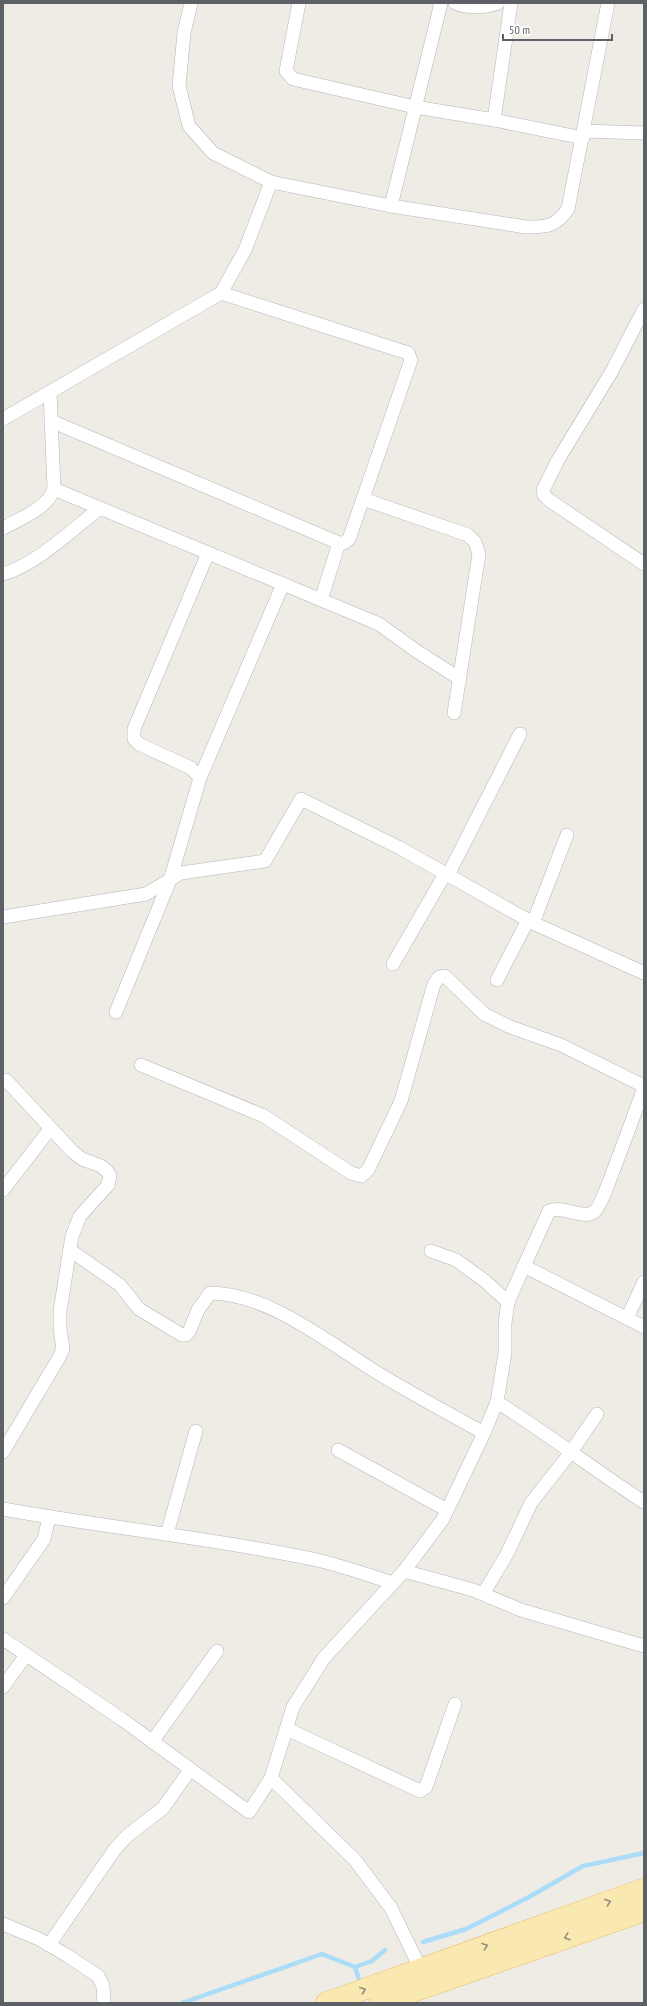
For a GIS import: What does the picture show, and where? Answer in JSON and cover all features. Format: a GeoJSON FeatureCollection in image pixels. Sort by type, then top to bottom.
{"type":"FeatureCollection","features":[{"type":"Feature","properties":{"kind":"main road"},"geometry":{"type":"LineString","coordinates":[[380,2003],[424,1977],[644,1889]]}},
{"type":"Feature","properties":{"kind":"main road"},"geometry":{"type":"LineString","coordinates":[[326,2003],[424,1977],[644,1911]]}},
{"type":"Feature","properties":{"kind":"street"},"geometry":{"type":"LineString","coordinates":[[191,3],[184,33],[179,86],[189,126],[212,153],[271,182],[391,206],[526,227],[547,227],[560,220],[568,209],[608,3]]}},
{"type":"Feature","properties":{"kind":"street"},"geometry":{"type":"LineString","coordinates":[[299,3],[286,71],[293,80],[416,107],[583,134],[644,133]]}},
{"type":"Feature","properties":{"kind":"street"},"geometry":{"type":"LineString","coordinates":[[391,206],[441,3]]}},
{"type":"Feature","properties":{"kind":"street"},"geometry":{"type":"LineString","coordinates":[[455,3],[470,6],[492,6],[498,3]]}},
{"type":"Feature","properties":{"kind":"street"},"geometry":{"type":"LineString","coordinates":[[494,120],[511,3]]}},
{"type":"Feature","properties":{"kind":"street"},"geometry":{"type":"LineString","coordinates":[[3,419],[221,293],[245,250],[271,182]]}},
{"type":"Feature","properties":{"kind":"street"},"geometry":{"type":"LineString","coordinates":[[51,421],[339,543],[344,543],[348,539],[363,499],[412,360],[408,353],[221,293]]}},
{"type":"Feature","properties":{"kind":"street"},"geometry":{"type":"LineString","coordinates":[[644,309],[612,371],[558,460],[542,490],[544,495],[549,500],[644,564]]}},
{"type":"Feature","properties":{"kind":"street"},"geometry":{"type":"LineString","coordinates":[[3,528],[45,504],[51,498],[54,489],[50,392]]}},
{"type":"Feature","properties":{"kind":"street"},"geometry":{"type":"LineString","coordinates":[[54,489],[379,624],[415,650],[460,679]]}},
{"type":"Feature","properties":{"kind":"street"},"geometry":{"type":"LineString","coordinates":[[363,499],[468,535],[475,542],[479,554],[454,713]]}},
{"type":"Feature","properties":{"kind":"street"},"geometry":{"type":"LineString","coordinates":[[3,574],[13,571],[32,561],[100,508]]}},
{"type":"Feature","properties":{"kind":"street"},"geometry":{"type":"LineString","coordinates":[[321,600],[339,543]]}},
{"type":"Feature","properties":{"kind":"street"},"geometry":{"type":"LineString","coordinates":[[200,778],[191,768],[139,744],[134,738],[134,729],[208,553]]}},
{"type":"Feature","properties":{"kind":"street"},"geometry":{"type":"LineString","coordinates":[[116,1012],[123,999],[170,880],[200,778],[283,584]]}},
{"type":"Feature","properties":{"kind":"street"},"geometry":{"type":"LineString","coordinates":[[393,964],[446,874],[520,734]]}},
{"type":"Feature","properties":{"kind":"street"},"geometry":{"type":"LineString","coordinates":[[3,917],[146,894],[181,873],[265,861],[301,799],[400,848],[531,922],[644,973]]}},
{"type":"Feature","properties":{"kind":"street"},"geometry":{"type":"LineString","coordinates":[[497,980],[531,922],[567,835]]}},
{"type":"Feature","properties":{"kind":"street"},"geometry":{"type":"LineString","coordinates":[[3,1639],[152,1742],[249,1812],[271,1778],[293,1707],[324,1658],[404,1571],[443,1519],[484,1433],[496,1402],[505,1353],[505,1323],[508,1302],[549,1211],[555,1208],[587,1215],[594,1212],[604,1194],[644,1086],[561,1045],[508,1026],[484,1014],[448,979],[444,976],[439,977],[434,984],[398,1109],[368,1170],[361,1176],[351,1173],[264,1116],[141,1065]]}},
{"type":"Feature","properties":{"kind":"street"},"geometry":{"type":"LineString","coordinates":[[3,1080],[6,1080],[72,1152],[82,1159],[108,1171],[110,1176],[108,1185],[80,1216],[72,1236],[60,1311],[60,1328],[63,1349],[3,1452]]}},
{"type":"Feature","properties":{"kind":"street"},"geometry":{"type":"LineString","coordinates":[[3,1190],[50,1129]]}},
{"type":"Feature","properties":{"kind":"street"},"geometry":{"type":"LineString","coordinates":[[70,1250],[120,1285],[140,1309],[182,1335],[186,1335],[189,1332],[203,1300],[210,1293],[236,1296],[268,1306],[385,1378],[484,1433]]}},
{"type":"Feature","properties":{"kind":"street"},"geometry":{"type":"LineString","coordinates":[[431,1251],[456,1260],[485,1281],[508,1302]]}},
{"type":"Feature","properties":{"kind":"street"},"geometry":{"type":"LineString","coordinates":[[524,1266],[644,1326]]}},
{"type":"Feature","properties":{"kind":"street"},"geometry":{"type":"LineString","coordinates":[[627,1318],[644,1282]]}},
{"type":"Feature","properties":{"kind":"street"},"geometry":{"type":"LineString","coordinates":[[496,1402],[535,1425],[594,1470],[644,1502]]}},
{"type":"Feature","properties":{"kind":"street"},"geometry":{"type":"LineString","coordinates":[[483,1594],[506,1554],[531,1503],[571,1452],[597,1414]]}},
{"type":"Feature","properties":{"kind":"street"},"geometry":{"type":"LineString","coordinates":[[167,1534],[196,1431]]}},
{"type":"Feature","properties":{"kind":"street"},"geometry":{"type":"LineString","coordinates":[[338,1450],[447,1510]]}},
{"type":"Feature","properties":{"kind":"street"},"geometry":{"type":"LineString","coordinates":[[3,1509],[167,1534],[319,1561],[393,1583]]}},
{"type":"Feature","properties":{"kind":"street"},"geometry":{"type":"LineString","coordinates":[[3,1598],[44,1538],[49,1517]]}},
{"type":"Feature","properties":{"kind":"street"},"geometry":{"type":"LineString","coordinates":[[404,1571],[473,1590],[521,1610],[644,1646]]}},
{"type":"Feature","properties":{"kind":"street"},"geometry":{"type":"LineString","coordinates":[[152,1742],[217,1651]]}},
{"type":"Feature","properties":{"kind":"street"},"geometry":{"type":"LineString","coordinates":[[3,1687],[26,1656]]}},
{"type":"Feature","properties":{"kind":"street"},"geometry":{"type":"LineString","coordinates":[[286,1729],[420,1791],[426,1787],[455,1704]]}},
{"type":"Feature","properties":{"kind":"street"},"geometry":{"type":"LineString","coordinates":[[49,1945],[115,1849],[127,1836],[163,1808],[190,1770]]}},
{"type":"Feature","properties":{"kind":"street"},"geometry":{"type":"LineString","coordinates":[[271,1778],[355,1860],[391,1908],[424,1977]]}},
{"type":"Feature","properties":{"kind":"street"},"geometry":{"type":"LineString","coordinates":[[3,1924],[49,1945],[98,1976],[103,1986],[104,2003]]}},
{"type":"Feature","properties":{"kind":"waterway"},"geometry":{"type":"LineString","coordinates":[[423,1942],[466,1929],[529,1897],[583,1866],[644,1853]]}},
{"type":"Feature","properties":{"kind":"waterway"},"geometry":{"type":"LineString","coordinates":[[355,1967],[372,1961],[385,1950]]}},
{"type":"Feature","properties":{"kind":"waterway"},"geometry":{"type":"LineString","coordinates":[[182,2003],[322,1954],[355,1967],[359,1980]]}}]}
